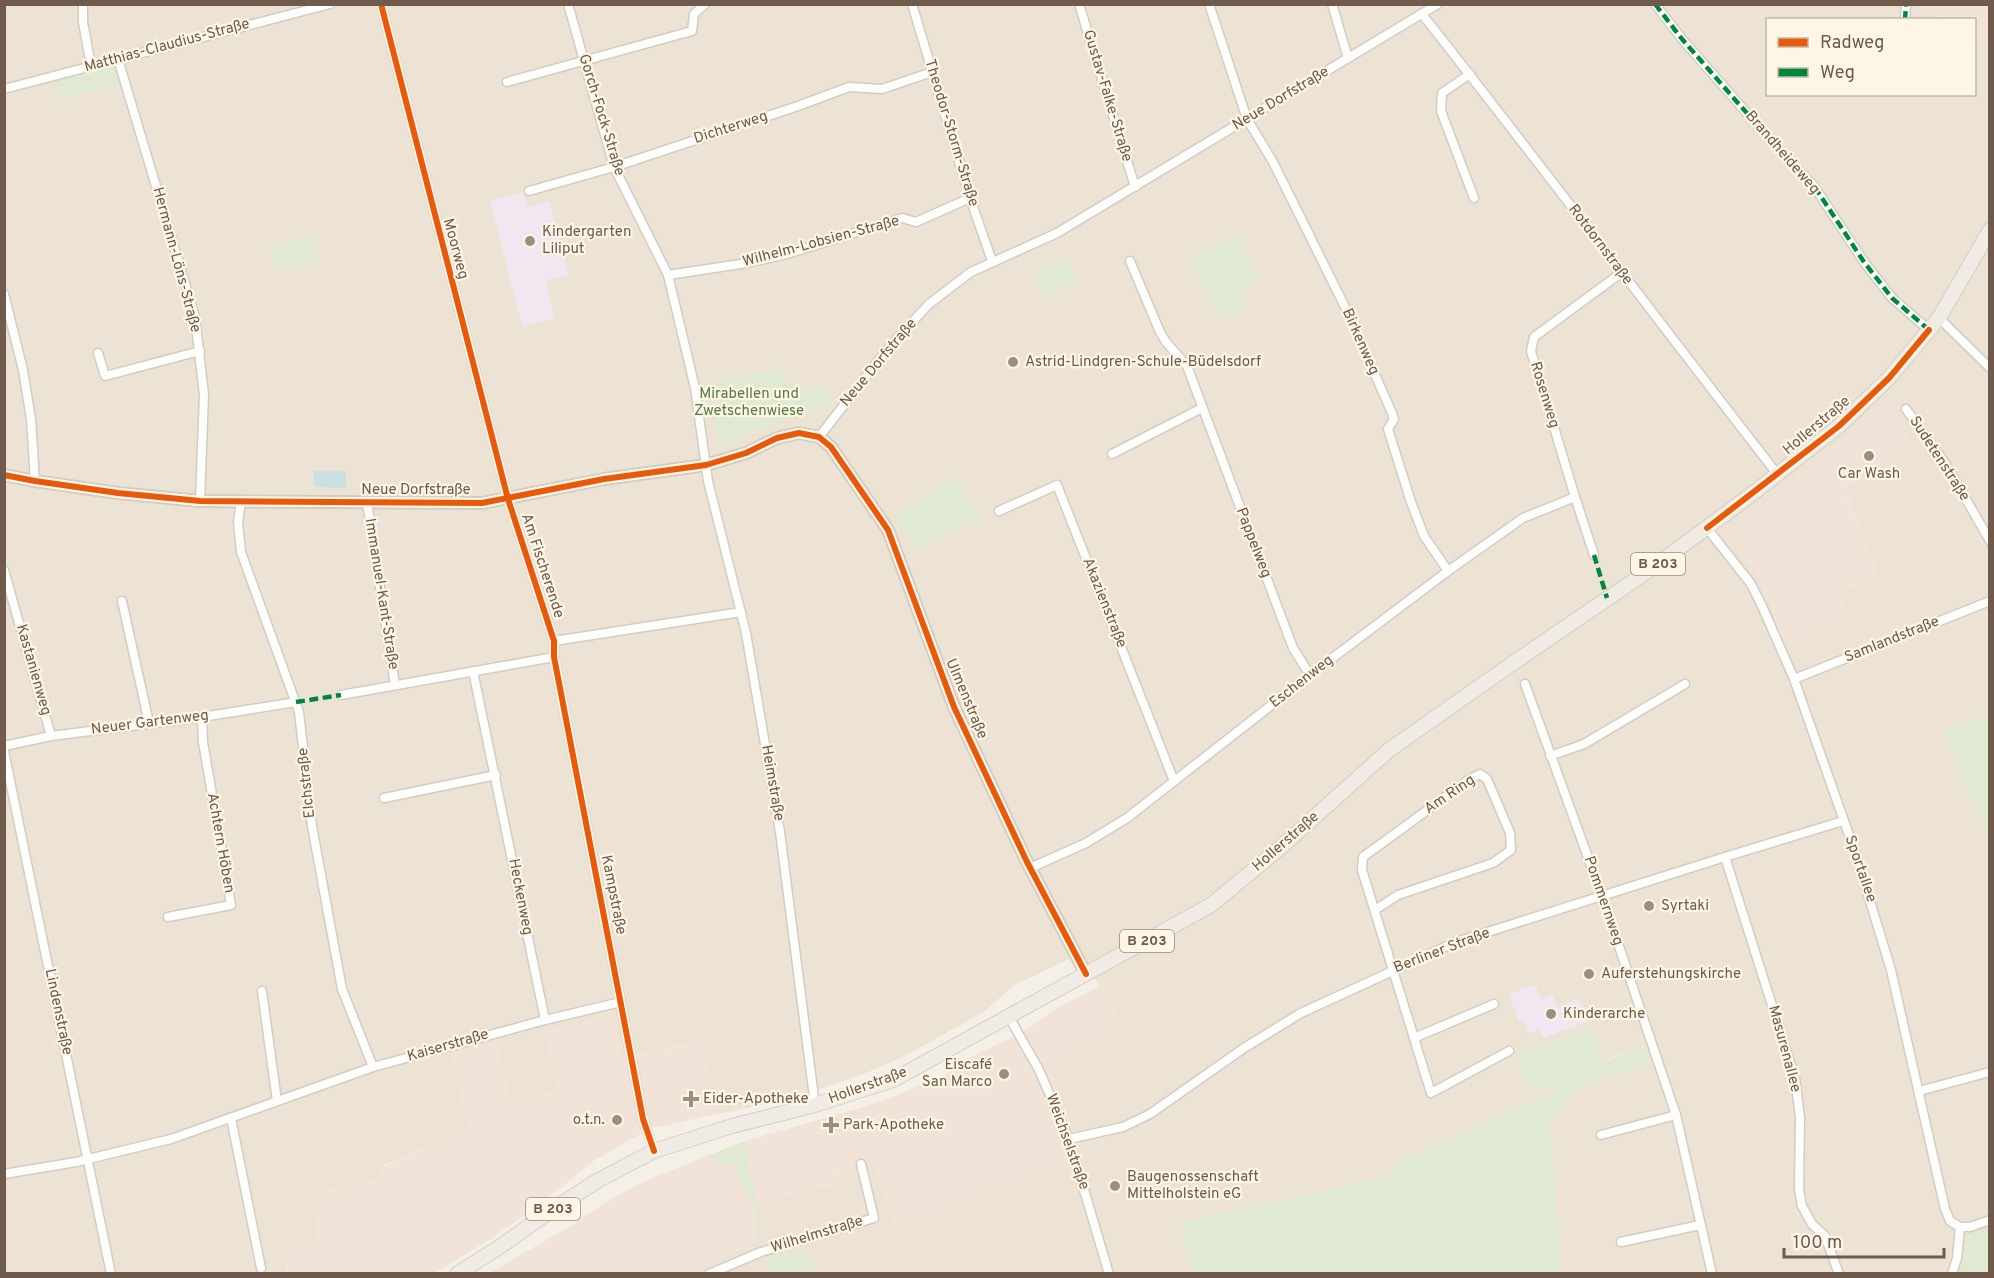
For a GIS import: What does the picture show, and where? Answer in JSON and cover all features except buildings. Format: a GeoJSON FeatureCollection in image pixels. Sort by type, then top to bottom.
{"type":"FeatureCollection","features":[{"type":"Feature","properties":{"kind":"main road","name":"Hollerstraße"},"geometry":{"type":"LineString","coordinates":[[457,1274],[597,1181],[654,1151],[732,1126],[815,1106],[893,1080],[1210,905],[1281,848],[1389,750],[1707,528],[1839,426],[1889,378],[1939,318],[1989,230]]}},
{"type":"Feature","properties":{"kind":"street"},"geometry":{"type":"LineString","coordinates":[[83,4],[83,22],[91,66]]}},
{"type":"Feature","properties":{"kind":"street","name":"Matthias-Claudius-Straße"},"geometry":{"type":"LineString","coordinates":[[4,89],[330,4]]}},
{"type":"Feature","properties":{"kind":"street","name":"Moorweg"},"geometry":{"type":"LineString","coordinates":[[381,4],[508,499]]}},
{"type":"Feature","properties":{"kind":"street","name":"Gorch-Fock-Straße"},"geometry":{"type":"LineString","coordinates":[[568,4],[614,167],[668,275],[695,388],[706,465]]}},
{"type":"Feature","properties":{"kind":"street"},"geometry":{"type":"LineString","coordinates":[[507,82],[692,31],[694,14],[705,4]]}},
{"type":"Feature","properties":{"kind":"street","name":"Theodor-Storm-Straße"},"geometry":{"type":"LineString","coordinates":[[912,4],[969,198],[992,261]]}},
{"type":"Feature","properties":{"kind":"street","name":"Gustav-Falke-Straße"},"geometry":{"type":"LineString","coordinates":[[1079,4],[1135,187]]}},
{"type":"Feature","properties":{"kind":"street","name":"Birkenweg"},"geometry":{"type":"LineString","coordinates":[[1209,4],[1247,119],[1273,162],[1392,413],[1394,419],[1388,429],[1411,502],[1424,536],[1448,571]]}},
{"type":"Feature","properties":{"kind":"street"},"geometry":{"type":"LineString","coordinates":[[1332,4],[1348,58]]}},
{"type":"Feature","properties":{"kind":"street","name":"Neue Dorfstraße"},"geometry":{"type":"LineString","coordinates":[[4,475],[118,493],[200,501],[471,503],[508,499],[604,479],[706,465],[746,453],[777,438],[799,433],[819,437],[890,346],[929,304],[971,272],[1057,233],[1438,4]]}},
{"type":"Feature","properties":{"kind":"street","name":"Brandheideweg"},"geometry":{"type":"LineString","coordinates":[[1655,4],[1689,47],[1780,151],[1814,186],[1864,262],[1892,298],[1929,330]]}},
{"type":"Feature","properties":{"kind":"street","name":"Rotdornstraße"},"geometry":{"type":"LineString","coordinates":[[1422,14],[1778,475]]}},
{"type":"Feature","properties":{"kind":"street","name":"Hermann-Löns-Straße"},"geometry":{"type":"LineString","coordinates":[[118,59],[195,317],[204,395],[200,501]]}},
{"type":"Feature","properties":{"kind":"street","name":"Dichterweg"},"geometry":{"type":"LineString","coordinates":[[529,191],[614,167],[849,87],[882,89],[932,72]]}},
{"type":"Feature","properties":{"kind":"street"},"geometry":{"type":"LineString","coordinates":[[1470,74],[1442,93],[1441,111],[1474,198]]}},
{"type":"Feature","properties":{"kind":"street","name":"Wilhelm-Lobsien-Straße"},"geometry":{"type":"LineString","coordinates":[[668,275],[747,263],[787,254],[902,218],[916,222],[969,198]]}},
{"type":"Feature","properties":{"kind":"street","name":"Pappelweg"},"geometry":{"type":"LineString","coordinates":[[1130,261],[1160,332],[1187,366],[1293,648],[1310,675]]}},
{"type":"Feature","properties":{"kind":"street","name":"Rosenweg"},"geometry":{"type":"LineString","coordinates":[[1594,555],[1531,351],[1534,337],[1621,273]]}},
{"type":"Feature","properties":{"kind":"street"},"geometry":{"type":"LineString","coordinates":[[4,294],[31,419],[35,481]]}},
{"type":"Feature","properties":{"kind":"street"},"geometry":{"type":"LineString","coordinates":[[1939,318],[1989,368]]}},
{"type":"Feature","properties":{"kind":"street"},"geometry":{"type":"LineString","coordinates":[[98,353],[105,376],[200,351]]}},
{"type":"Feature","properties":{"kind":"street"},"geometry":{"type":"LineString","coordinates":[[1112,454],[1202,408]]}},
{"type":"Feature","properties":{"kind":"street","name":"Sudetenstraße"},"geometry":{"type":"LineString","coordinates":[[1906,409],[1945,463],[1989,541]]}},
{"type":"Feature","properties":{"kind":"street","name":"Ulmenstraße"},"geometry":{"type":"LineString","coordinates":[[819,437],[831,447],[888,530],[954,707],[1030,868],[1086,974]]}},
{"type":"Feature","properties":{"kind":"street","name":"Heimstraße"},"geometry":{"type":"LineString","coordinates":[[706,465],[741,612],[780,832],[815,1106]]}},
{"type":"Feature","properties":{"kind":"street","name":"Akazienstraße"},"geometry":{"type":"LineString","coordinates":[[999,512],[1057,485],[1174,781]]}},
{"type":"Feature","properties":{"kind":"street","name":"Eschenweg"},"geometry":{"type":"LineString","coordinates":[[1030,868],[1086,843],[1127,818],[1448,571],[1523,518],[1575,497]]}},
{"type":"Feature","properties":{"kind":"street","name":"Am Fischerende"},"geometry":{"type":"LineString","coordinates":[[508,499],[554,641],[741,612]]}},
{"type":"Feature","properties":{"kind":"street","name":"Elchstraße"},"geometry":{"type":"LineString","coordinates":[[241,502],[238,522],[242,552],[299,712],[312,826],[342,989],[373,1067]]}},
{"type":"Feature","properties":{"kind":"street","name":"Immanuel-Kant-Straße"},"geometry":{"type":"LineString","coordinates":[[367,502],[395,685]]}},
{"type":"Feature","properties":{"kind":"street","name":"Sportallee"},"geometry":{"type":"LineString","coordinates":[[1707,528],[1751,584],[1794,679],[1882,936],[1902,1013],[1945,1209],[1950,1221],[1960,1227]]}},
{"type":"Feature","properties":{"kind":"street","name":"Kastanienweg"},"geometry":{"type":"LineString","coordinates":[[4,570],[51,736]]}},
{"type":"Feature","properties":{"kind":"street"},"geometry":{"type":"LineString","coordinates":[[122,601],[148,723]]}},
{"type":"Feature","properties":{"kind":"street","name":"Samlandstraße"},"geometry":{"type":"LineString","coordinates":[[1794,679],[1989,601]]}},
{"type":"Feature","properties":{"kind":"street","name":"Kampstraße"},"geometry":{"type":"LineString","coordinates":[[554,641],[554,657],[642,1119],[654,1151]]}},
{"type":"Feature","properties":{"kind":"street"},"geometry":{"type":"LineString","coordinates":[[341,695],[554,657]]}},
{"type":"Feature","properties":{"kind":"street","name":"Heckenweg"},"geometry":{"type":"LineString","coordinates":[[473,671],[545,1020]]}},
{"type":"Feature","properties":{"kind":"street","name":"Pommernweg"},"geometry":{"type":"LineString","coordinates":[[1526,684],[1602,896],[1676,1115],[1712,1274]]}},
{"type":"Feature","properties":{"kind":"street"},"geometry":{"type":"LineString","coordinates":[[1550,756],[1584,744],[1685,684]]}},
{"type":"Feature","properties":{"kind":"street","name":"Neuer Gartenweg"},"geometry":{"type":"LineString","coordinates":[[4,746],[51,736],[202,717],[296,702]]}},
{"type":"Feature","properties":{"kind":"street","name":"Achtern Höben"},"geometry":{"type":"LineString","coordinates":[[168,917],[231,905],[203,742],[202,717]]}},
{"type":"Feature","properties":{"kind":"street","name":"Lindenstraße"},"geometry":{"type":"LineString","coordinates":[[4,751],[111,1274]]}},
{"type":"Feature","properties":{"kind":"street","name":"Am Ring"},"geometry":{"type":"LineString","coordinates":[[1375,910],[1398,895],[1493,863],[1511,850],[1510,833],[1487,779],[1480,774],[1470,779],[1363,856],[1362,870],[1431,1093],[1509,1051]]}},
{"type":"Feature","properties":{"kind":"street"},"geometry":{"type":"LineString","coordinates":[[384,798],[496,775]]}},
{"type":"Feature","properties":{"kind":"street","name":"Berliner Straße"},"geometry":{"type":"LineString","coordinates":[[1069,1140],[1124,1127],[1150,1114],[1244,1048],[1301,1013],[1456,942],[1725,856],[1843,821]]}},
{"type":"Feature","properties":{"kind":"street","name":"Masurenallee"},"geometry":{"type":"LineString","coordinates":[[1725,856],[1796,1078],[1800,1118],[1798,1189],[1802,1206],[1812,1224],[1825,1236],[1839,1274]]}},
{"type":"Feature","properties":{"kind":"street"},"geometry":{"type":"LineString","coordinates":[[261,991],[277,1101]]}},
{"type":"Feature","properties":{"kind":"street","name":"Kaiserstraße"},"geometry":{"type":"LineString","coordinates":[[4,1174],[76,1162],[171,1139],[373,1067],[545,1020],[621,1002]]}},
{"type":"Feature","properties":{"kind":"street"},"geometry":{"type":"LineString","coordinates":[[1414,1038],[1494,1004]]}},
{"type":"Feature","properties":{"kind":"street","name":"Weichselstraße"},"geometry":{"type":"LineString","coordinates":[[1010,1017],[1039,1070],[1069,1140],[1109,1274]]}},
{"type":"Feature","properties":{"kind":"street"},"geometry":{"type":"LineString","coordinates":[[1918,1091],[1989,1072]]}},
{"type":"Feature","properties":{"kind":"street"},"geometry":{"type":"LineString","coordinates":[[1601,1135],[1676,1115]]}},
{"type":"Feature","properties":{"kind":"street"},"geometry":{"type":"LineString","coordinates":[[231,1118],[261,1268]]}},
{"type":"Feature","properties":{"kind":"street","name":"Wilhelmstraße"},"geometry":{"type":"LineString","coordinates":[[709,1274],[761,1252],[874,1218],[861,1164]]}},
{"type":"Feature","properties":{"kind":"street"},"geometry":{"type":"LineString","coordinates":[[1952,1274],[1958,1258],[1960,1227],[1970,1227],[1989,1220]]}},
{"type":"Feature","properties":{"kind":"street"},"geometry":{"type":"LineString","coordinates":[[1621,1242],[1700,1226]]}},
{"type":"Feature","properties":{"kind":"shaded area"},"geometry":{"type":"Polygon","coordinates":[[[1917,4],[1941,18],[1766,18],[1766,96],[1976,96],[1976,38],[1989,45],[1990,1229],[1970,1236],[1959,1273],[1562,1273],[1549,1122],[1575,1090],[1649,1062],[1644,1047],[1609,1059],[1560,1083],[1554,1091],[1394,1164],[1396,1175],[1181,1222],[1191,1273],[691,1273],[755,1242],[756,1203],[841,1183],[839,1171],[870,1159],[1076,1137],[1046,1067],[1122,1028],[1081,953],[1013,986],[985,1011],[905,1056],[866,1073],[791,1099],[718,1114],[702,1041],[621,1058],[615,1024],[546,1031],[558,1091],[510,1101],[452,1053],[468,1128],[383,1166],[384,1179],[313,1193],[317,1240],[286,1264],[288,1273],[5,1274],[5,5],[1917,4]],[[1887,401],[1741,526],[1732,537],[1761,580],[1786,647],[1839,592],[1878,576],[1845,490],[1911,440],[1890,415],[1887,401]]]}},
{"type":"Feature","properties":{"kind":"shaded area"},"geometry":{"type":"Polygon","coordinates":[[[1917,5],[1989,5],[1989,45],[1976,38],[1976,18],[1941,18],[1917,5]]]}},
{"type":"Feature","properties":{"kind":"shaded area","name":"Kindergarten Liliput"},"geometry":{"type":"Polygon","coordinates":[[[523,192],[528,207],[549,201],[569,275],[546,280],[554,319],[522,326],[490,200],[523,192]]]}},
{"type":"Feature","properties":{"kind":"shaded area"},"geometry":{"type":"Polygon","coordinates":[[[1887,401],[1895,410],[1890,415],[1911,440],[1845,491],[1878,576],[1839,592],[1849,619],[1786,647],[1761,580],[1731,537],[1887,401]]]}},
{"type":"Feature","properties":{"kind":"shaded area"},"geometry":{"type":"Polygon","coordinates":[[[314,471],[346,471],[346,488],[314,487],[314,471]]]}},
{"type":"Feature","properties":{"kind":"shaded area","name":"Kinderarche"},"geometry":{"type":"Polygon","coordinates":[[[1535,985],[1541,999],[1553,995],[1557,1007],[1580,998],[1589,1021],[1543,1038],[1540,1029],[1528,1034],[1524,1021],[1519,1022],[1509,994],[1535,985]]]}},
{"type":"Feature","properties":{"kind":"shaded area"},"geometry":{"type":"Polygon","coordinates":[[[1100,986],[1123,1028],[1047,1067],[1060,1094],[1085,1162],[896,1229],[870,1159],[839,1171],[841,1183],[756,1203],[745,1141],[877,1103],[946,1075],[961,1062],[1021,1033],[1055,1009],[1100,986]]]}},
{"type":"Feature","properties":{"kind":"shaded area"},"geometry":{"type":"Polygon","coordinates":[[[605,1017],[615,1024],[621,1058],[703,1041],[718,1114],[652,1128],[640,1134],[592,1162],[491,1239],[434,1273],[288,1273],[286,1244],[317,1240],[313,1193],[384,1179],[383,1167],[467,1128],[452,1053],[497,1042],[510,1101],[558,1091],[546,1031],[605,1017]]]}},
{"type":"Feature","properties":{"kind":"shaded area"},"geometry":{"type":"Polygon","coordinates":[[[704,1157],[733,1165],[752,1204],[755,1242],[691,1273],[488,1274],[567,1228],[606,1202],[643,1182],[704,1157]]]}},
{"type":"Feature","properties":{"kind":"green space"},"geometry":{"type":"Polygon","coordinates":[[[116,65],[122,83],[61,99],[57,81],[116,65]]]}},
{"type":"Feature","properties":{"kind":"green space"},"geometry":{"type":"Polygon","coordinates":[[[1238,234],[1259,278],[1240,288],[1249,307],[1221,320],[1190,257],[1238,234]]]}},
{"type":"Feature","properties":{"kind":"green space"},"geometry":{"type":"Polygon","coordinates":[[[311,235],[318,260],[276,272],[270,248],[311,235]]]}},
{"type":"Feature","properties":{"kind":"green space"},"geometry":{"type":"Polygon","coordinates":[[[1066,257],[1077,279],[1044,297],[1032,274],[1066,257]]]}},
{"type":"Feature","properties":{"kind":"green space","name":"Mirabellen und Zwetschenwiese"},"geometry":{"type":"Polygon","coordinates":[[[778,367],[795,393],[828,384],[832,402],[720,445],[713,421],[718,405],[713,383],[778,367]]]}},
{"type":"Feature","properties":{"kind":"green space"},"geometry":{"type":"Polygon","coordinates":[[[953,477],[983,517],[917,550],[894,516],[953,477]]]}},
{"type":"Feature","properties":{"kind":"green space"},"geometry":{"type":"Polygon","coordinates":[[[1990,716],[1989,838],[1943,731],[1990,716]]]}},
{"type":"Feature","properties":{"kind":"green space"},"geometry":{"type":"Polygon","coordinates":[[[1591,1028],[1603,1062],[1645,1047],[1649,1062],[1575,1090],[1549,1121],[1562,1273],[1191,1273],[1181,1222],[1396,1175],[1394,1164],[1554,1091],[1560,1083],[1567,1079],[1539,1089],[1523,1079],[1517,1055],[1591,1028]]]}},
{"type":"Feature","properties":{"kind":"green space"},"geometry":{"type":"Polygon","coordinates":[[[745,1141],[756,1203],[755,1242],[752,1204],[733,1165],[704,1157],[745,1141]]]}},
{"type":"Feature","properties":{"kind":"green space"},"geometry":{"type":"Polygon","coordinates":[[[1989,1229],[1989,1273],[1959,1273],[1970,1235],[1989,1229]]]}},
{"type":"Feature","properties":{"kind":"green space"},"geometry":{"type":"Polygon","coordinates":[[[785,1252],[813,1254],[813,1273],[770,1273],[767,1259],[785,1252]]]}},
{"type":"Feature","properties":{"kind":"marked path"},"geometry":{"type":"LineString","coordinates":[[1655,4],[1682,39],[1780,151],[1814,186],[1864,262],[1892,298],[1929,330]]}},
{"type":"Feature","properties":{"kind":"marked path"},"geometry":{"type":"LineString","coordinates":[[1905,18],[1906,4]]}},
{"type":"Feature","properties":{"kind":"marked path"},"geometry":{"type":"LineString","coordinates":[[1594,555],[1607,598]]}},
{"type":"Feature","properties":{"kind":"marked path"},"geometry":{"type":"LineString","coordinates":[[296,702],[341,695]]}},
{"type":"Feature","properties":{"kind":"cycle path"},"geometry":{"type":"LineString","coordinates":[[381,4],[508,499],[554,641],[554,657],[643,1119],[654,1151]]}},
{"type":"Feature","properties":{"kind":"cycle path"},"geometry":{"type":"LineString","coordinates":[[1707,528],[1839,426],[1889,378],[1929,330]]}},
{"type":"Feature","properties":{"kind":"cycle path"},"geometry":{"type":"LineString","coordinates":[[4,475],[118,493],[200,501],[482,503],[604,479],[706,465],[746,453],[777,438],[799,433],[819,437],[831,447],[888,530],[954,707],[1027,862],[1086,974]]}},
{"type":"Feature","properties":{"kind":"place","name":"Kindergarten Liliput"},"geometry":{"type":"Point","coordinates":[530,241]}},
{"type":"Feature","properties":{"kind":"place","name":"Astrid-Lindgren-Schule-Büdelsdorf"},"geometry":{"type":"Point","coordinates":[1013,362]}},
{"type":"Feature","properties":{"kind":"place","name":"Car Wash"},"geometry":{"type":"Point","coordinates":[1869,456]}},
{"type":"Feature","properties":{"kind":"place","name":"Syrtaki"},"geometry":{"type":"Point","coordinates":[1649,906]}},
{"type":"Feature","properties":{"kind":"place","name":"Auferstehungskirche"},"geometry":{"type":"Point","coordinates":[1589,974]}},
{"type":"Feature","properties":{"kind":"place","name":"Kinderarche"},"geometry":{"type":"Point","coordinates":[1551,1014]}},
{"type":"Feature","properties":{"kind":"place","name":"Eiscafé San Marco"},"geometry":{"type":"Point","coordinates":[1004,1074]}},
{"type":"Feature","properties":{"kind":"place","name":"Eider-Apotheke"},"geometry":{"type":"Point","coordinates":[691,1099]}},
{"type":"Feature","properties":{"kind":"place","name":"o.t.n."},"geometry":{"type":"Point","coordinates":[617,1120]}},
{"type":"Feature","properties":{"kind":"place","name":"Park-Apotheke"},"geometry":{"type":"Point","coordinates":[831,1125]}},
{"type":"Feature","properties":{"kind":"place","name":"Baugenossenschaft Mittelholstein eG"},"geometry":{"type":"Point","coordinates":[1115,1186]}}]}
